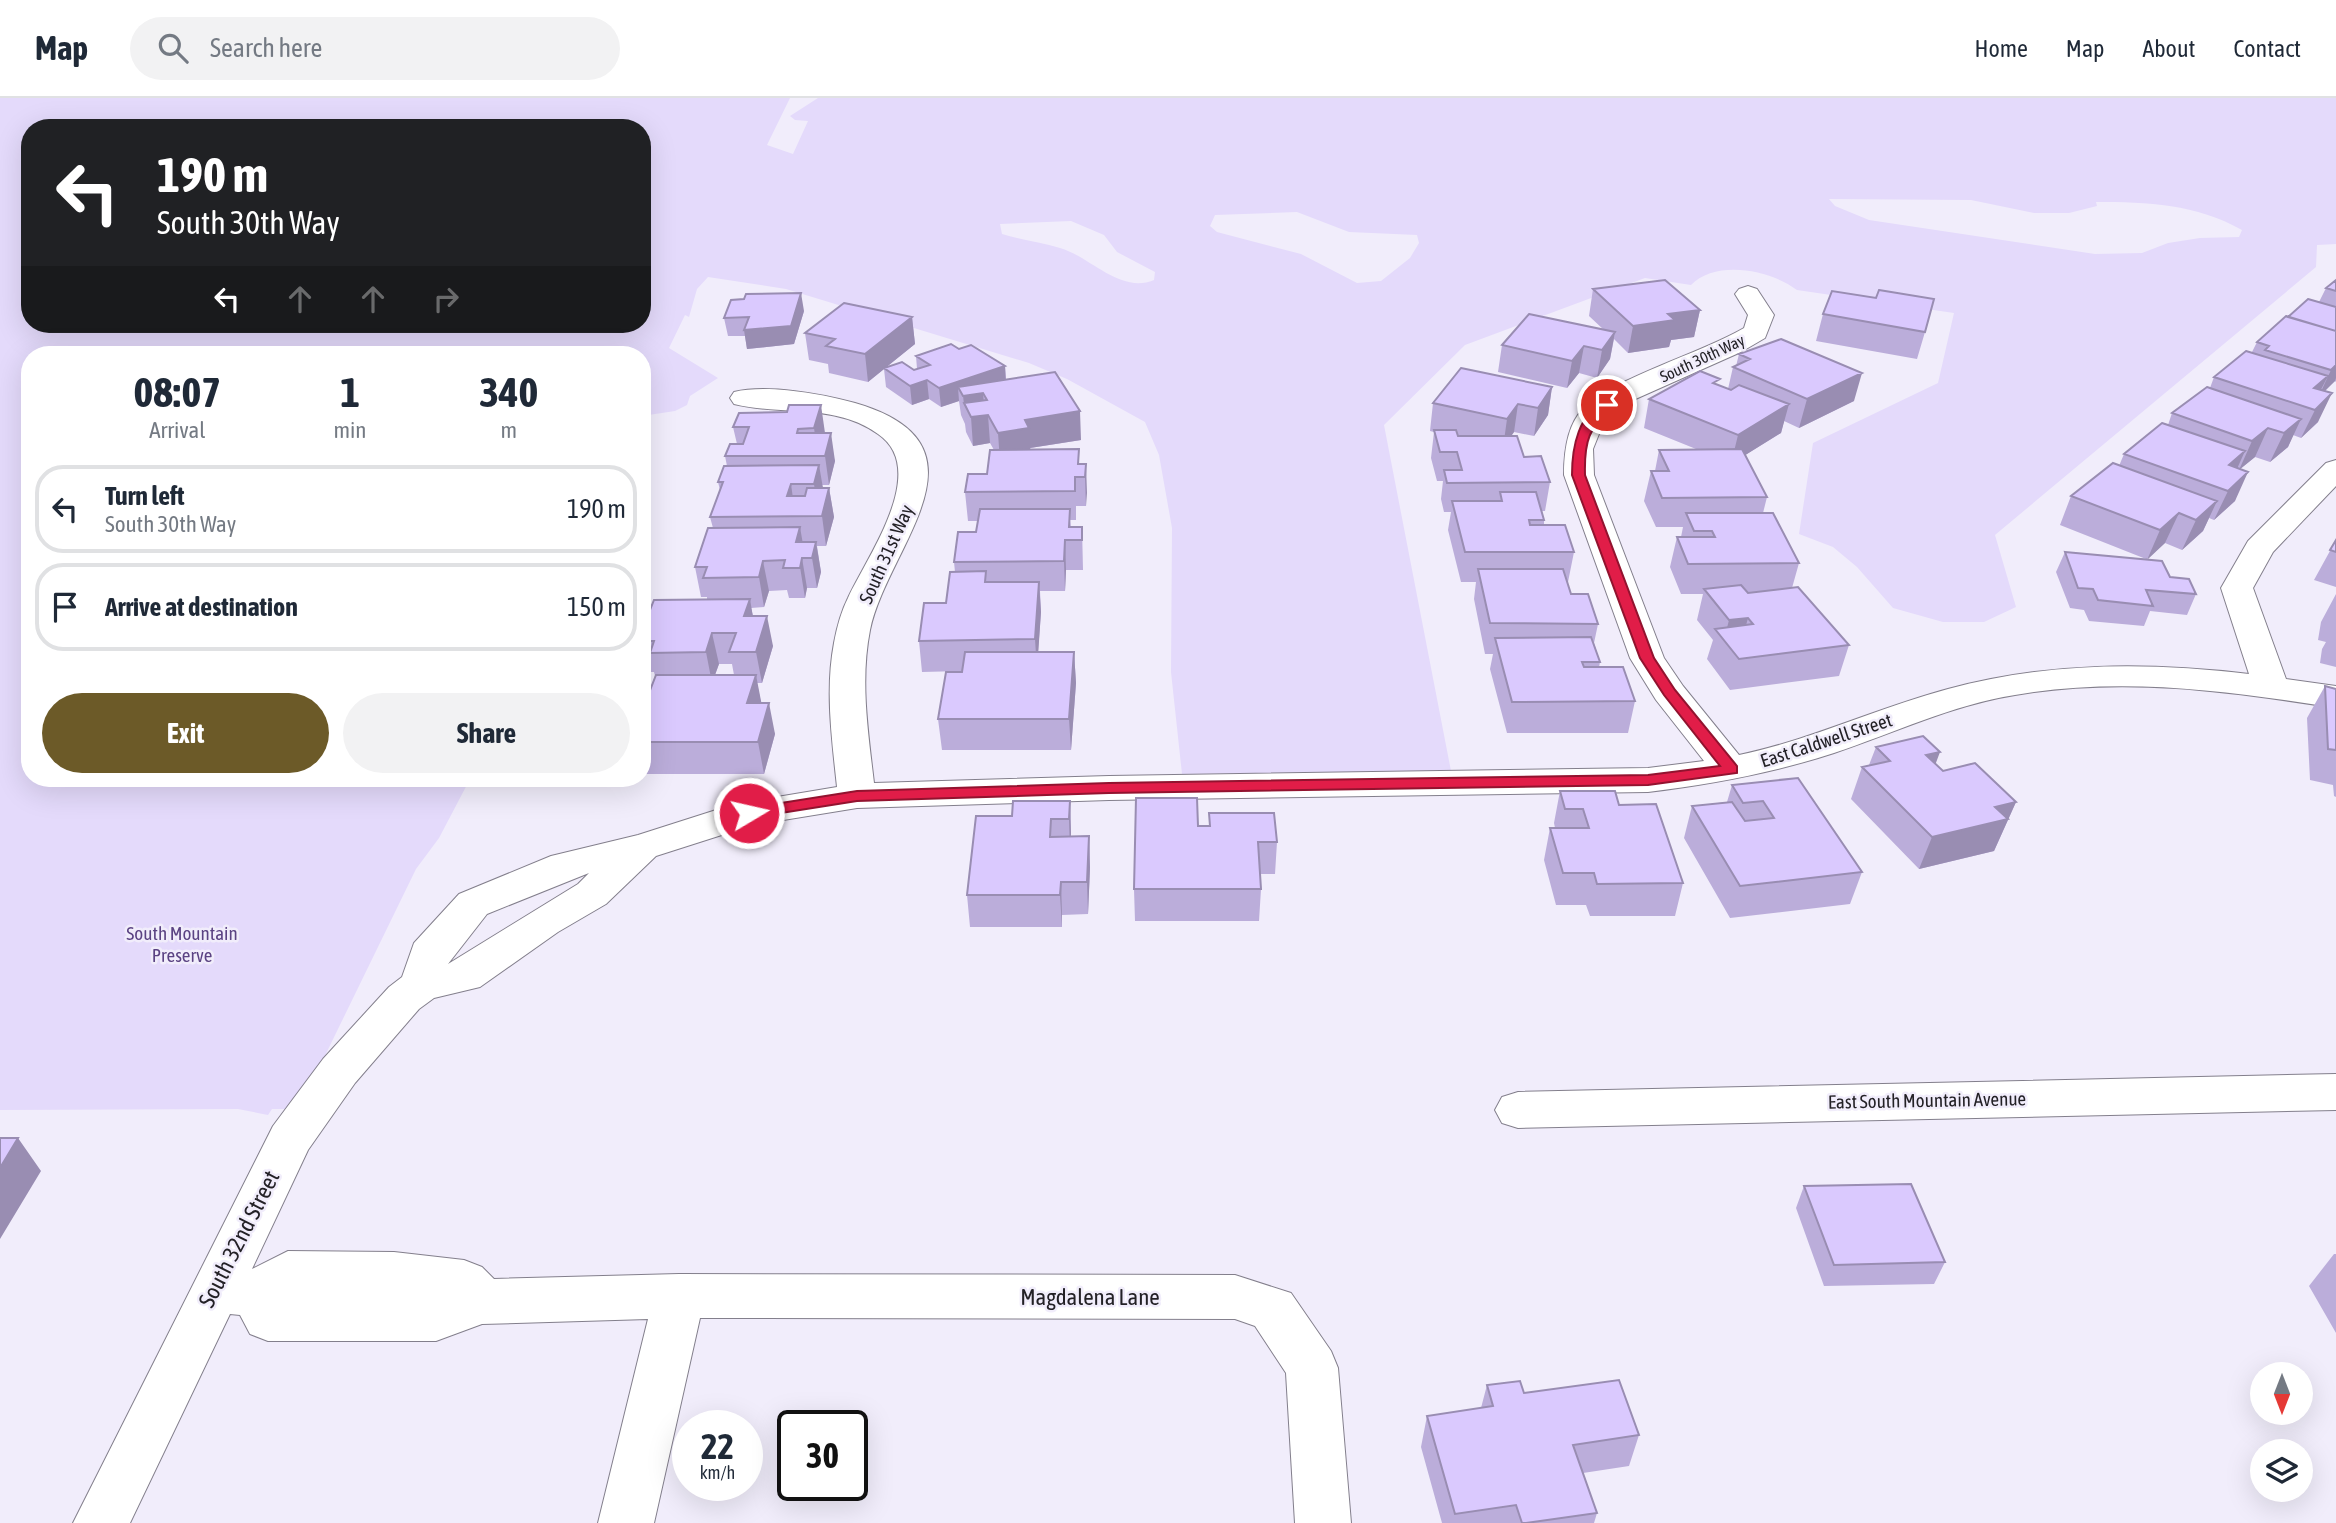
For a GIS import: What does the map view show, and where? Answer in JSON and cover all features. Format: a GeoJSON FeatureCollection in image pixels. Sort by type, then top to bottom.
{"type":"FeatureCollection","features":[{"type":"Feature","properties":{"kind":"street","name":"South 30th Way"},"geometry":{"type":"LineString","coordinates":[[1731,769],[1669,692],[1647,658],[1578,475],[1578,449],[1593,415],[1621,395],[1732,346],[1756,332],[1761,315],[1748,294]]}},
{"type":"Feature","properties":{"kind":"street","name":"South 31st Way"},"geometry":{"type":"LineString","coordinates":[[744,398],[805,400],[849,408],[874,417],[911,452],[915,482],[907,513],[884,555],[854,627],[849,730],[857,796]]}},
{"type":"Feature","properties":{"kind":"street"},"geometry":{"type":"LineString","coordinates":[[2271,687],[2237,588],[2259,548],[2336,469]]}},
{"type":"Feature","properties":{"kind":"street","name":"East Caldwell Street"},"geometry":{"type":"LineString","coordinates":[[645,846],[592,894],[543,922],[465,976],[421,985],[429,954],[473,904],[565,866],[645,846],[749,813],[857,796],[1648,780],[1731,769],[1794,753],[1948,699],[2014,684],[2071,677],[2166,675],[2336,697]]}},
{"type":"Feature","properties":{"kind":"street"},"geometry":{"type":"LineString","coordinates":[[514,887],[543,922]]}},
{"type":"Feature","properties":{"kind":"street","name":"South 32nd Street"},"geometry":{"type":"LineString","coordinates":[[101,1523],[234,1292],[290,1139],[339,1071],[404,998],[421,985]]}},
{"type":"Feature","properties":{"kind":"street","name":"East South Mountain Avenue"},"geometry":{"type":"LineString","coordinates":[[1518,1110],[2336,1092]]}},
{"type":"Feature","properties":{"kind":"street","name":"Magdalena Lane"},"geometry":{"type":"LineString","coordinates":[[234,1292],[268,1318],[391,1297],[436,1318],[482,1302],[678,1296],[1235,1297],[1273,1308],[1312,1368],[1323,1523]]}},
{"type":"Feature","properties":{"kind":"street"},"geometry":{"type":"LineString","coordinates":[[626,1523],[678,1296]]}},
{"type":"Feature","properties":{"kind":"green space","name":"South Mountain Preserve"},"geometry":{"type":"Polygon","coordinates":[[[0,98],[790,98],[767,145],[793,154],[808,121],[795,120],[790,116],[818,98],[2336,98],[2336,244],[2317,245],[2316,267],[1995,535],[2016,607],[1984,622],[1943,622],[1893,608],[1857,567],[1833,547],[1799,534],[1813,443],[1938,383],[1954,313],[1797,290],[1773,277],[1744,270],[1729,270],[1714,272],[1691,285],[1645,278],[1465,345],[1384,425],[1451,771],[1182,774],[1171,672],[1172,528],[1159,455],[1145,422],[1067,379],[1029,363],[786,289],[708,277],[697,289],[689,317],[685,315],[669,348],[718,378],[690,396],[687,405],[675,411],[651,415],[651,346],[21,346],[21,787],[466,787],[439,838],[416,869],[299,1109],[272,1109],[268,1115],[238,1109],[0,1110],[0,98]],[[1829,199],[1835,206],[1869,220],[2095,254],[2142,253],[2168,243],[2200,238],[2239,237],[2242,230],[2225,221],[2189,210],[2134,203],[2096,202],[2097,206],[2069,213],[2034,213],[1971,200],[1829,199]],[[1297,212],[1215,215],[1210,226],[1217,232],[1301,254],[1357,283],[1381,281],[1410,258],[1419,243],[1417,235],[1349,232],[1297,212]],[[1071,221],[1000,224],[1002,234],[1060,248],[1117,278],[1141,283],[1154,280],[1155,272],[1117,252],[1104,235],[1071,221]]]}},
{"type":"Feature","properties":{"kind":"building"},"geometry":{"type":"Polygon","coordinates":[[[1665,280],[1700,310],[1668,314],[1675,320],[1633,326],[1593,289],[1665,280]]]}},
{"type":"Feature","properties":{"kind":"building"},"geometry":{"type":"Polygon","coordinates":[[[2336,280],[2336,291],[2326,288],[2336,280]]]}},
{"type":"Feature","properties":{"kind":"building"},"geometry":{"type":"Polygon","coordinates":[[[1879,290],[1934,299],[1925,332],[1823,314],[1832,291],[1876,298],[1879,290]]]}},
{"type":"Feature","properties":{"kind":"building"},"geometry":{"type":"Polygon","coordinates":[[[801,293],[791,326],[744,330],[749,317],[724,318],[731,300],[744,299],[746,294],[801,293]]]}},
{"type":"Feature","properties":{"kind":"building"},"geometry":{"type":"Polygon","coordinates":[[[2308,299],[2336,307],[2336,331],[2288,317],[2308,299]]]}},
{"type":"Feature","properties":{"kind":"building"},"geometry":{"type":"Polygon","coordinates":[[[844,303],[912,317],[865,354],[826,346],[835,339],[805,333],[844,303]]]}},
{"type":"Feature","properties":{"kind":"building"},"geometry":{"type":"Polygon","coordinates":[[[1529,314],[1615,332],[1602,350],[1584,346],[1572,361],[1502,345],[1529,314]]]}},
{"type":"Feature","properties":{"kind":"building"},"geometry":{"type":"Polygon","coordinates":[[[2286,316],[2336,331],[2336,365],[2331,370],[2265,350],[2269,346],[2257,342],[2286,316]]]}},
{"type":"Feature","properties":{"kind":"building"},"geometry":{"type":"Polygon","coordinates":[[[1781,339],[1862,373],[1807,399],[1733,367],[1750,359],[1739,354],[1781,339]]]}},
{"type":"Feature","properties":{"kind":"building"},"geometry":{"type":"Polygon","coordinates":[[[951,344],[959,349],[971,345],[1005,366],[939,388],[927,380],[910,386],[884,368],[902,362],[914,370],[930,365],[916,356],[951,344]]]}},
{"type":"Feature","properties":{"kind":"building"},"geometry":{"type":"Polygon","coordinates":[[[2246,351],[2328,376],[2314,388],[2332,393],[2315,410],[2214,377],[2246,351]]]}},
{"type":"Feature","properties":{"kind":"building"},"geometry":{"type":"Polygon","coordinates":[[[1461,368],[1552,387],[1538,408],[1518,404],[1507,419],[1433,403],[1461,368]]]}},
{"type":"Feature","properties":{"kind":"building"},"geometry":{"type":"Polygon","coordinates":[[[1700,371],[1720,379],[1713,383],[1731,390],[1739,385],[1789,404],[1738,435],[1649,399],[1700,371]]]}},
{"type":"Feature","properties":{"kind":"building"},"geometry":{"type":"Polygon","coordinates":[[[1055,372],[1080,411],[1025,420],[1029,428],[998,433],[988,415],[971,417],[964,403],[987,400],[983,393],[963,396],[958,387],[1055,372]]]}},
{"type":"Feature","properties":{"kind":"building"},"geometry":{"type":"Polygon","coordinates":[[[2207,387],[2301,419],[2284,433],[2268,428],[2252,441],[2172,413],[2207,387]]]}},
{"type":"Feature","properties":{"kind":"building"},"geometry":{"type":"Polygon","coordinates":[[[789,405],[821,405],[814,428],[798,429],[797,433],[831,433],[825,456],[725,456],[730,444],[743,444],[749,427],[733,427],[739,413],[787,412],[789,405]]]}},
{"type":"Feature","properties":{"kind":"building"},"geometry":{"type":"Polygon","coordinates":[[[2162,423],[2245,451],[2229,465],[2248,472],[2228,491],[2124,454],[2162,423]]]}},
{"type":"Feature","properties":{"kind":"building"},"geometry":{"type":"Polygon","coordinates":[[[1434,430],[1456,430],[1458,436],[1517,436],[1524,457],[1541,456],[1550,482],[1447,483],[1444,470],[1462,470],[1457,452],[1440,452],[1434,430]]]}},
{"type":"Feature","properties":{"kind":"building"},"geometry":{"type":"Polygon","coordinates":[[[1079,449],[1078,464],[1086,464],[1085,477],[1075,477],[1075,491],[965,492],[968,474],[987,474],[990,450],[1079,449]]]}},
{"type":"Feature","properties":{"kind":"building"},"geometry":{"type":"Polygon","coordinates":[[[1742,449],[1767,497],[1662,498],[1651,471],[1669,471],[1659,450],[1742,449]]]}},
{"type":"Feature","properties":{"kind":"building"},"geometry":{"type":"Polygon","coordinates":[[[2113,463],[2217,501],[2196,520],[2179,513],[2160,530],[2071,496],[2113,463]]]}},
{"type":"Feature","properties":{"kind":"building"},"geometry":{"type":"Polygon","coordinates":[[[819,465],[814,484],[791,484],[787,496],[805,496],[807,488],[829,488],[822,516],[710,517],[723,482],[718,482],[724,466],[819,465]]]}},
{"type":"Feature","properties":{"kind":"building"},"geometry":{"type":"Polygon","coordinates":[[[1500,492],[1536,492],[1544,520],[1529,520],[1530,525],[1565,525],[1574,552],[1465,552],[1452,501],[1502,501],[1500,492]]]}},
{"type":"Feature","properties":{"kind":"building"},"geometry":{"type":"Polygon","coordinates":[[[980,509],[1070,509],[1069,527],[1082,527],[1082,540],[1065,540],[1064,561],[954,562],[958,532],[976,532],[980,509]]]}},
{"type":"Feature","properties":{"kind":"building"},"geometry":{"type":"Polygon","coordinates":[[[1686,513],[1773,513],[1799,563],[1688,564],[1677,537],[1715,537],[1712,531],[1694,531],[1686,513]]]}},
{"type":"Feature","properties":{"kind":"building"},"geometry":{"type":"Polygon","coordinates":[[[800,527],[796,542],[816,542],[812,558],[802,558],[800,568],[783,568],[785,560],[763,561],[759,577],[703,578],[707,567],[695,567],[708,528],[800,527]]]}},
{"type":"Feature","properties":{"kind":"building"},"geometry":{"type":"Polygon","coordinates":[[[2336,540],[2336,552],[2330,550],[2336,540]]]}},
{"type":"Feature","properties":{"kind":"building"},"geometry":{"type":"Polygon","coordinates":[[[2065,552],[2162,561],[2170,577],[2189,579],[2196,594],[2146,590],[2153,606],[2098,600],[2093,589],[2078,588],[2065,552]]]}},
{"type":"Feature","properties":{"kind":"building"},"geometry":{"type":"Polygon","coordinates":[[[1478,569],[1563,569],[1571,594],[1588,594],[1598,624],[1490,623],[1478,569]]]}},
{"type":"Feature","properties":{"kind":"building"},"geometry":{"type":"Polygon","coordinates":[[[986,571],[985,582],[1039,582],[1035,639],[919,641],[924,603],[946,603],[950,572],[986,571]]]}},
{"type":"Feature","properties":{"kind":"building"},"geometry":{"type":"Polygon","coordinates":[[[1741,585],[1748,593],[1798,587],[1849,645],[1739,659],[1715,629],[1753,624],[1748,618],[1729,620],[1704,589],[1741,585]]]}},
{"type":"Feature","properties":{"kind":"building"},"geometry":{"type":"Polygon","coordinates":[[[750,599],[744,616],[767,616],[756,652],[729,652],[736,633],[712,633],[706,652],[651,653],[654,641],[651,641],[651,608],[654,600],[750,599]]]}},
{"type":"Feature","properties":{"kind":"building"},"geometry":{"type":"Polygon","coordinates":[[[1591,637],[1600,662],[1582,662],[1584,667],[1623,667],[1635,701],[1512,702],[1495,638],[1591,637]]]}},
{"type":"Feature","properties":{"kind":"building"},"geometry":{"type":"Polygon","coordinates":[[[965,652],[1074,652],[1069,719],[938,719],[946,672],[962,672],[965,652]]]}},
{"type":"Feature","properties":{"kind":"building"},"geometry":{"type":"Polygon","coordinates":[[[656,675],[756,675],[747,703],[769,703],[758,742],[651,742],[651,688],[656,675]]]}},
{"type":"Feature","properties":{"kind":"building"},"geometry":{"type":"Polygon","coordinates":[[[2325,686],[2336,689],[2336,750],[2328,749],[2325,686]]]}},
{"type":"Feature","properties":{"kind":"building"},"geometry":{"type":"Polygon","coordinates":[[[1923,736],[1940,752],[1926,755],[1943,771],[1975,763],[2016,802],[1995,807],[2008,819],[1932,837],[1862,767],[1890,761],[1876,747],[1923,736]]]}},
{"type":"Feature","properties":{"kind":"building"},"geometry":{"type":"Polygon","coordinates":[[[1798,778],[1862,872],[1740,886],[1692,806],[1732,802],[1745,821],[1774,818],[1763,801],[1743,803],[1732,785],[1798,778]]]}},
{"type":"Feature","properties":{"kind":"building"},"geometry":{"type":"Polygon","coordinates":[[[1560,791],[1615,791],[1619,805],[1656,804],[1683,883],[1597,884],[1594,873],[1563,873],[1550,828],[1589,828],[1583,809],[1565,809],[1560,791]]]}},
{"type":"Feature","properties":{"kind":"building"},"geometry":{"type":"Polygon","coordinates":[[[1136,798],[1197,798],[1198,826],[1210,826],[1209,813],[1274,813],[1277,842],[1258,842],[1261,889],[1134,889],[1136,798]]]}},
{"type":"Feature","properties":{"kind":"building"},"geometry":{"type":"Polygon","coordinates":[[[1013,801],[1070,801],[1069,819],[1051,819],[1050,837],[1089,836],[1087,882],[1061,882],[1060,895],[967,895],[976,816],[1012,816],[1013,801]]]}},
{"type":"Feature","properties":{"kind":"building"},"geometry":{"type":"Polygon","coordinates":[[[0,1138],[18,1138],[0,1168],[0,1138]]]}},
{"type":"Feature","properties":{"kind":"building"},"geometry":{"type":"Polygon","coordinates":[[[1911,1184],[1945,1262],[1834,1265],[1804,1186],[1911,1184]]]}},
{"type":"Feature","properties":{"kind":"building"},"geometry":{"type":"Polygon","coordinates":[[[1619,1380],[1639,1435],[1573,1445],[1597,1513],[1526,1523],[1522,1523],[1516,1505],[1455,1514],[1427,1416],[1493,1406],[1487,1385],[1520,1381],[1524,1393],[1619,1380]]]}},
{"type":"Feature","properties":{"kind":"route"},"geometry":{"type":"LineString","coordinates":[[749,813],[857,796],[1109,788],[1648,780],[1731,769],[1669,692],[1647,658],[1578,475],[1578,449],[1593,415],[1607,405]]}}]}
